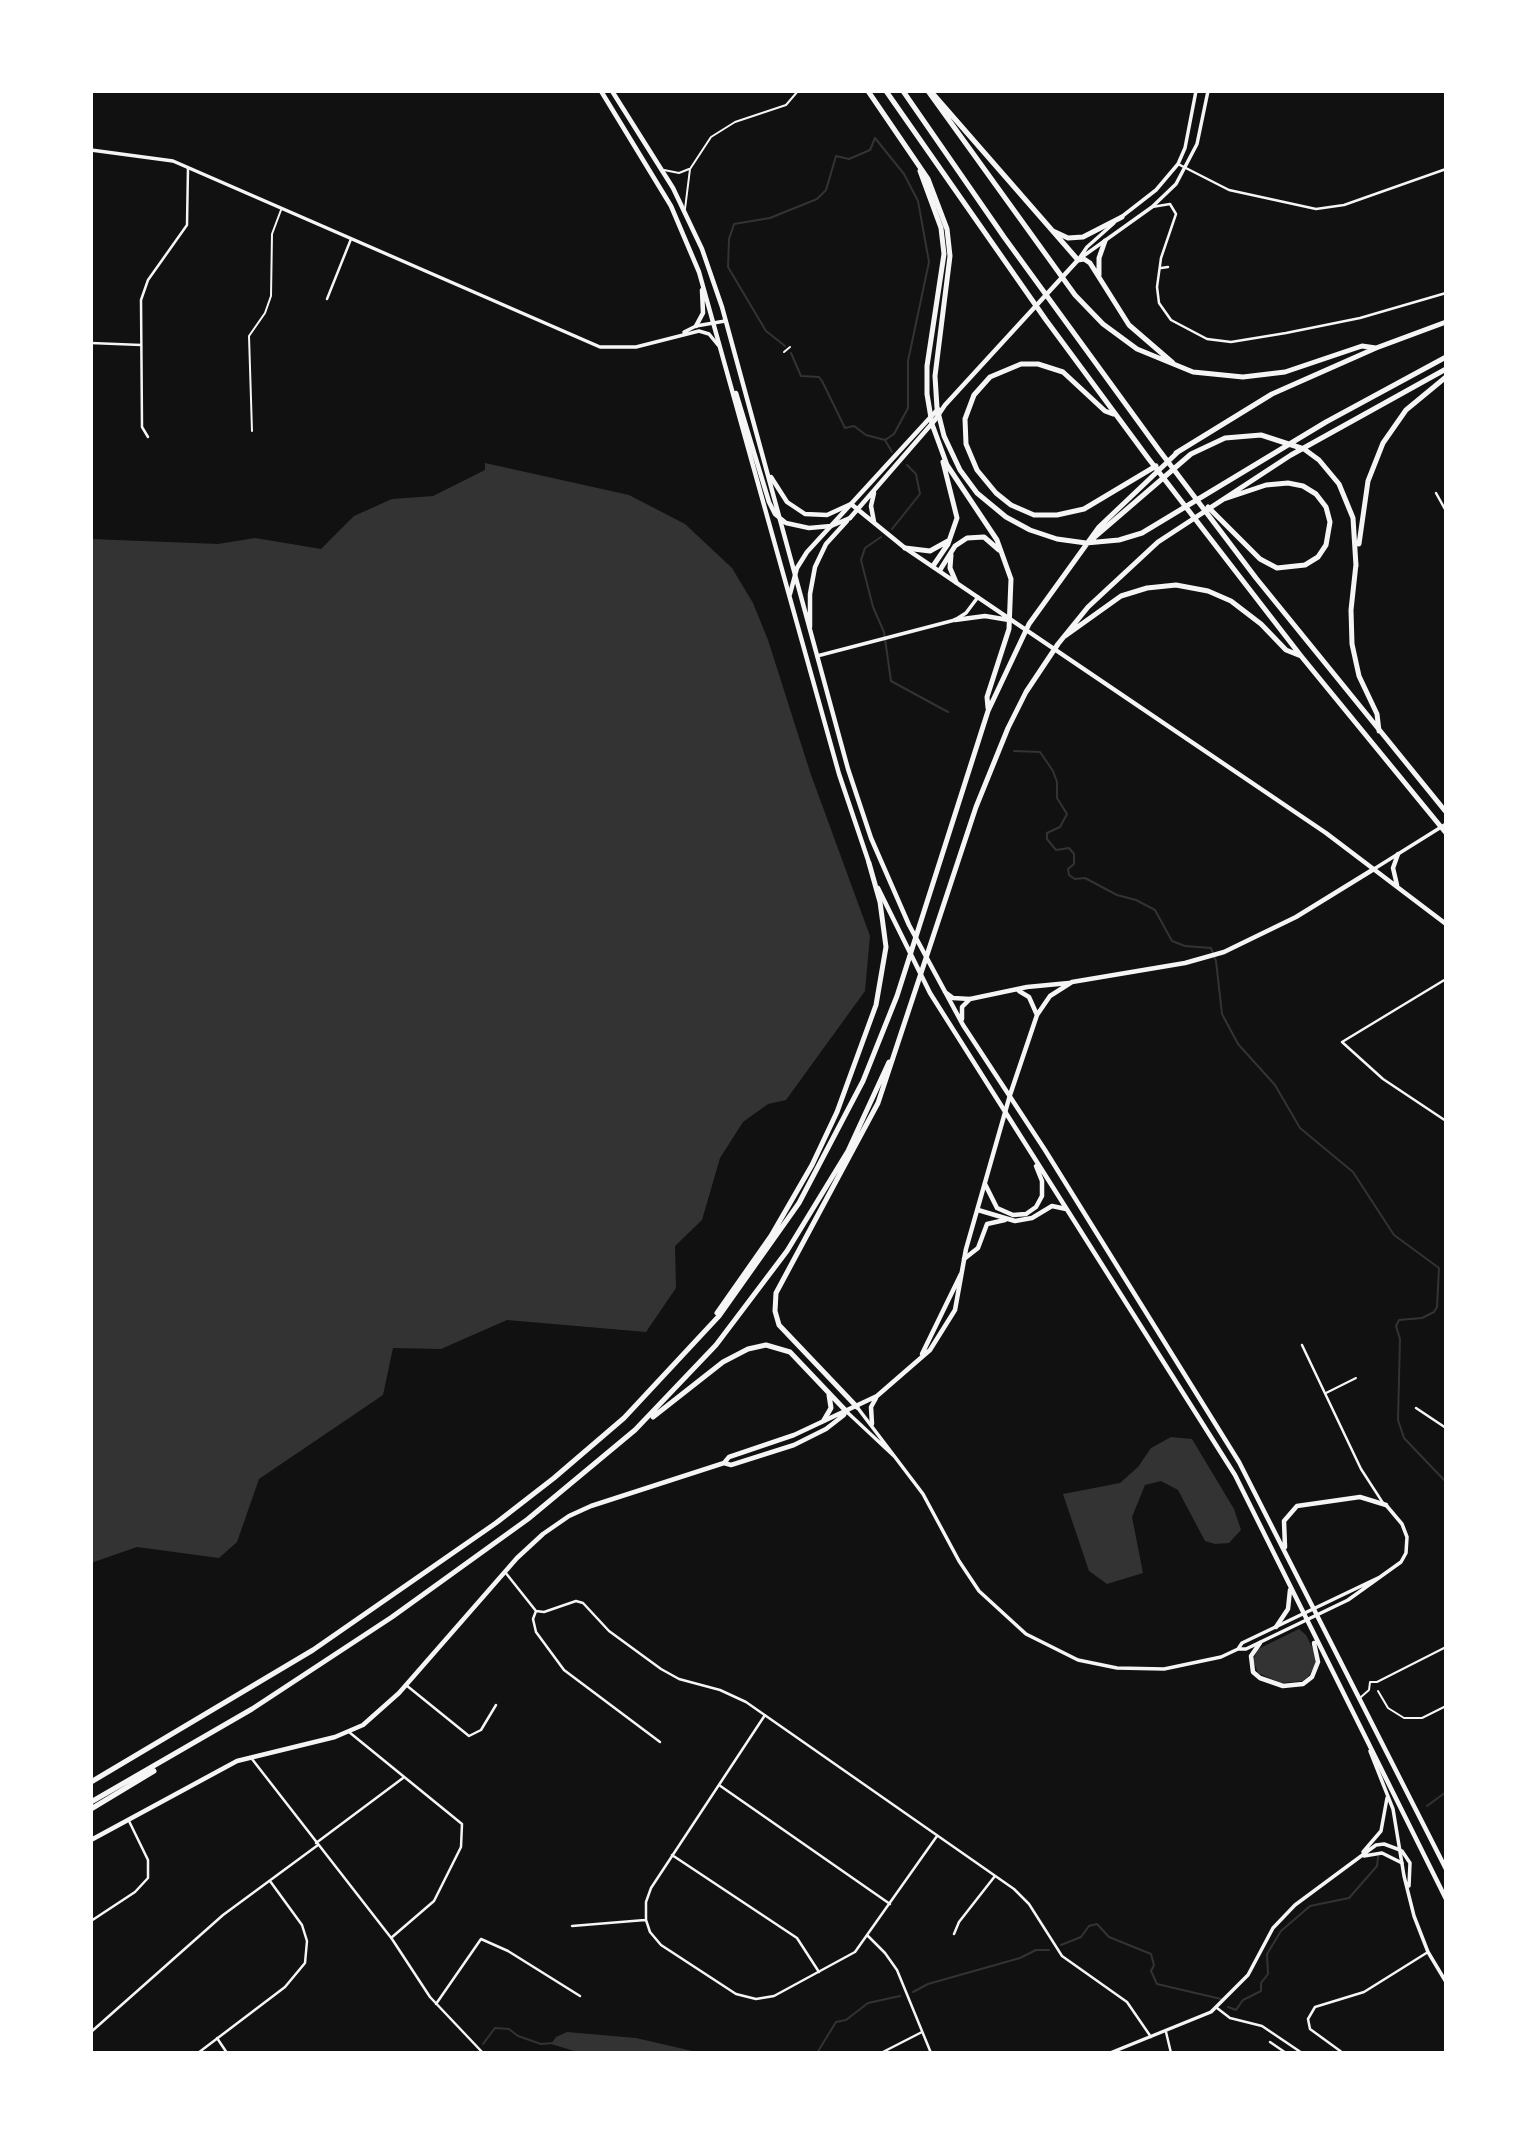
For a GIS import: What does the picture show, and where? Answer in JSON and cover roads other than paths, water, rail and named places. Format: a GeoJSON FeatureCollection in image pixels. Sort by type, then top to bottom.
{"type":"FeatureCollection","features":[{"type":"Feature","properties":{"kind":"highway"},"geometry":{"type":"LineString","coordinates":[[868,91],[918,164],[940,204],[949,243],[935,386],[944,436],[965,479],[990,506],[1030,530],[1068,541],[1111,541],[1134,536],[1168,519],[1279,449],[1446,357]]}},
{"type":"Feature","properties":{"kind":"highway"},"geometry":{"type":"LineString","coordinates":[[886,91],[1026,292],[1147,458],[1301,656],[1446,833]]}},
{"type":"Feature","properties":{"kind":"highway"},"geometry":{"type":"LineString","coordinates":[[904,91],[1055,309],[1158,450],[1446,812]]}},
{"type":"Feature","properties":{"kind":"highway"},"geometry":{"type":"LineString","coordinates":[[929,91],[941,100],[1048,228],[1078,260],[1089,262],[1112,302],[1137,335],[1182,368]]}},
{"type":"Feature","properties":{"kind":"highway"},"geometry":{"type":"LineString","coordinates":[[929,91],[1076,295],[1094,316],[1125,341],[1182,368],[1207,374],[1257,376],[1298,368],[1362,346],[1376,348]]}},
{"type":"Feature","properties":{"kind":"highway"},"geometry":{"type":"LineString","coordinates":[[918,164],[935,207],[944,254],[929,354],[927,394],[957,511],[956,524],[933,566]]}},
{"type":"Feature","properties":{"kind":"highway"},"geometry":{"type":"LineString","coordinates":[[1048,228],[1065,237],[1080,238],[1122,217]]}},
{"type":"Feature","properties":{"kind":"highway"},"geometry":{"type":"LineString","coordinates":[[1099,278],[1098,258],[1105,241]]}},
{"type":"Feature","properties":{"kind":"highway"},"geometry":{"type":"LineString","coordinates":[[1116,416],[1105,411],[1063,372],[1038,364],[1021,364],[998,372],[979,388],[967,411],[965,436],[972,460],[996,493],[1018,509],[1042,516],[1067,514],[1093,505],[1262,400],[1376,348],[1446,322]]}},
{"type":"Feature","properties":{"kind":"highway"},"geometry":{"type":"LineString","coordinates":[[857,1408],[782,1329],[775,1316],[775,1299],[780,1282],[836,1185],[877,1103],[916,994],[976,807],[1021,702],[1062,638],[1115,579],[1176,529],[1291,455],[1446,369]]}},
{"type":"Feature","properties":{"kind":"highway"},"geometry":{"type":"LineString","coordinates":[[1379,731],[1377,714],[1359,676],[1352,644],[1350,610],[1366,491],[1378,453],[1406,410],[1446,377]]}},
{"type":"Feature","properties":{"kind":"highway"},"geometry":{"type":"LineString","coordinates":[[1081,548],[1152,485],[1199,449],[1225,438],[1261,435],[1304,449],[1326,467],[1339,484],[1353,517],[1356,566]]}},
{"type":"Feature","properties":{"kind":"highway"},"geometry":{"type":"LineString","coordinates":[[938,442],[957,483],[997,540],[1011,579],[1012,608],[1009,629],[987,697],[988,711]]}},
{"type":"Feature","properties":{"kind":"highway"},"geometry":{"type":"LineString","coordinates":[[91,1782],[290,1664],[458,1550],[551,1481],[607,1434],[704,1334],[761,1261],[822,1164],[873,1060],[905,974],[988,711],[1022,637],[1081,548],[1117,507],[1179,451]]}},
{"type":"Feature","properties":{"kind":"highway"},"geometry":{"type":"LineString","coordinates":[[1194,497],[1213,510],[1259,559],[1277,568],[1297,568],[1311,562],[1329,538],[1331,522],[1326,507],[1316,494],[1303,486],[1288,483],[1266,485],[1221,500]]}},
{"type":"Feature","properties":{"kind":"highway"},"geometry":{"type":"LineString","coordinates":[[940,570],[951,553],[967,538],[984,537],[998,550],[1011,579]]}},
{"type":"Feature","properties":{"kind":"highway"},"geometry":{"type":"LineString","coordinates":[[905,548],[930,551],[948,541]]}},
{"type":"Feature","properties":{"kind":"highway"},"geometry":{"type":"LineString","coordinates":[[951,553],[950,568],[956,582]]}},
{"type":"Feature","properties":{"kind":"highway"},"geometry":{"type":"LineString","coordinates":[[1062,638],[1076,631],[1105,605],[1127,593],[1176,585],[1208,591],[1231,601],[1261,624],[1286,650],[1301,656]]}},
{"type":"Feature","properties":{"kind":"highway"},"geometry":{"type":"LineString","coordinates":[[704,1334],[771,1236],[812,1165],[837,1112],[876,1005],[886,960],[885,933],[869,863]]}},
{"type":"Feature","properties":{"kind":"highway"},"geometry":{"type":"LineString","coordinates":[[618,1446],[716,1345],[800,1232],[864,1119],[916,994]]}},
{"type":"Feature","properties":{"kind":"highway"},"geometry":{"type":"LineString","coordinates":[[91,1809],[404,1610],[528,1519],[710,1371],[754,1347],[772,1345],[786,1349],[847,1412]]}},
{"type":"Feature","properties":{"kind":"highway"},"geometry":{"type":"LineString","coordinates":[[824,1420],[831,1408],[826,1389]]}},
{"type":"Feature","properties":{"kind":"highway"},"geometry":{"type":"LineString","coordinates":[[91,1802],[180,1752]]}},
{"type":"Feature","properties":{"kind":"main road"},"geometry":{"type":"LineString","coordinates":[[601,91],[671,206],[699,272],[839,775],[889,914],[915,967],[1005,1113],[1229,1465],[1446,1899]]}},
{"type":"Feature","properties":{"kind":"main road"},"geometry":{"type":"LineString","coordinates":[[612,91],[685,211],[702,249],[725,321],[810,633],[871,838],[909,925],[963,1025],[1010,1095],[1239,1462],[1316,1608],[1446,1869]]}},
{"type":"Feature","properties":{"kind":"main road"},"geometry":{"type":"LineString","coordinates":[[810,633],[810,594],[815,567],[826,544],[876,490],[945,405],[1078,260]]}},
{"type":"Feature","properties":{"kind":"main road"},"geometry":{"type":"LineString","coordinates":[[696,326],[704,309],[699,272]]}},
{"type":"Feature","properties":{"kind":"main road"},"geometry":{"type":"LineString","coordinates":[[728,373],[744,412],[769,502],[779,518],[800,527],[831,526],[850,518]]}},
{"type":"Feature","properties":{"kind":"main road"},"geometry":{"type":"LineString","coordinates":[[790,594],[794,576],[807,552],[931,414],[945,405]]}},
{"type":"Feature","properties":{"kind":"main road"},"geometry":{"type":"LineString","coordinates":[[765,467],[784,500],[805,514],[827,515],[851,504]]}},
{"type":"Feature","properties":{"kind":"main road"},"geometry":{"type":"LineString","coordinates":[[875,523],[871,506],[876,490]]}},
{"type":"Feature","properties":{"kind":"main road"},"geometry":{"type":"LineString","coordinates":[[851,504],[905,548],[1374,869],[1446,924]]}},
{"type":"Feature","properties":{"kind":"main road"},"geometry":{"type":"LineString","coordinates":[[955,620],[990,616],[1013,621]]}},
{"type":"Feature","properties":{"kind":"main road"},"geometry":{"type":"LineString","coordinates":[[1397,886],[1393,868],[1398,854]]}},
{"type":"Feature","properties":{"kind":"main road"},"geometry":{"type":"LineString","coordinates":[[942,989],[953,998],[970,999],[1219,954],[1296,917],[1374,869]]}},
{"type":"Feature","properties":{"kind":"main road"},"geometry":{"type":"LineString","coordinates":[[922,1356],[961,1273],[1010,1095],[1037,1015],[1050,996],[1072,982]]}},
{"type":"Feature","properties":{"kind":"main road"},"geometry":{"type":"LineString","coordinates":[[1018,991],[1030,997],[1037,1015]]}},
{"type":"Feature","properties":{"kind":"main road"},"geometry":{"type":"LineString","coordinates":[[963,1025],[962,1007],[970,999]]}},
{"type":"Feature","properties":{"kind":"main road"},"geometry":{"type":"LineString","coordinates":[[985,1184],[992,1203],[1003,1212],[1020,1215],[1032,1210],[1040,1199],[1042,1186],[1030,1152]]}},
{"type":"Feature","properties":{"kind":"main road"},"geometry":{"type":"LineString","coordinates":[[964,1259],[978,1248],[987,1224],[1000,1220],[1029,1219],[1052,1206],[1067,1209]]}},
{"type":"Feature","properties":{"kind":"main road"},"geometry":{"type":"LineString","coordinates":[[978,1210],[1013,1221]]}},
{"type":"Feature","properties":{"kind":"main road"},"geometry":{"type":"LineString","coordinates":[[91,1840],[223,1767],[250,1756],[349,1732],[374,1717],[542,1534],[578,1511],[724,1463],[729,1457],[794,1435],[857,1408],[877,1396],[941,1336],[955,1310],[962,1284],[961,1273]]}},
{"type":"Feature","properties":{"kind":"main road"},"geometry":{"type":"LineString","coordinates":[[872,1424],[872,1408],[877,1396]]}},
{"type":"Feature","properties":{"kind":"main road"},"geometry":{"type":"LineString","coordinates":[[724,1463],[731,1465],[794,1445],[827,1429],[847,1412]]}},
{"type":"Feature","properties":{"kind":"main road"},"geometry":{"type":"LineString","coordinates":[[1286,1551],[1284,1521],[1297,1506],[1360,1497],[1386,1505]]}},
{"type":"Feature","properties":{"kind":"main road"},"geometry":{"type":"LineString","coordinates":[[1276,1627],[1288,1609],[1290,1589]]}},
{"type":"Feature","properties":{"kind":"main road"},"geometry":{"type":"LineString","coordinates":[[1259,1643],[1251,1656],[1253,1672],[1272,1684],[1295,1686],[1309,1679],[1316,1670],[1318,1661],[1312,1635]]}},
{"type":"Feature","properties":{"kind":"street"},"geometry":{"type":"LineString","coordinates":[[1078,260],[1087,247],[1156,190],[1178,164],[1185,148],[1196,91]]}},
{"type":"Feature","properties":{"kind":"street"},"geometry":{"type":"LineString","coordinates":[[1078,260],[1152,207],[1173,188],[1197,144],[1208,91]]}},
{"type":"Feature","properties":{"kind":"street"},"geometry":{"type":"LineString","coordinates":[[91,150],[162,158],[188,168],[600,346],[636,347],[699,331],[709,334],[722,353]]}},
{"type":"Feature","properties":{"kind":"street"},"geometry":{"type":"LineString","coordinates":[[1178,164],[1229,190],[1316,209],[1344,205],[1446,169]]}},
{"type":"Feature","properties":{"kind":"street"},"geometry":{"type":"LineString","coordinates":[[148,437],[142,427],[141,300],[145,287],[187,225],[188,168]]}},
{"type":"Feature","properties":{"kind":"street"},"geometry":{"type":"LineString","coordinates":[[1152,207],[1170,204],[1176,214],[1161,258],[1157,297],[1166,315],[1200,337],[1220,342],[1322,326],[1446,293]]}},
{"type":"Feature","properties":{"kind":"street"},"geometry":{"type":"LineString","coordinates":[[327,299],[351,239]]}},
{"type":"Feature","properties":{"kind":"street"},"geometry":{"type":"LineString","coordinates":[[1161,268],[1168,267]]}},
{"type":"Feature","properties":{"kind":"street"},"geometry":{"type":"LineString","coordinates":[[680,334],[713,321],[725,321]]}},
{"type":"Feature","properties":{"kind":"street"},"geometry":{"type":"LineString","coordinates":[[91,343],[141,345]]}},
{"type":"Feature","properties":{"kind":"street"},"geometry":{"type":"LineString","coordinates":[[1436,493],[1446,511]]}},
{"type":"Feature","properties":{"kind":"street"},"geometry":{"type":"LineString","coordinates":[[817,656],[955,620],[969,611],[978,597]]}},
{"type":"Feature","properties":{"kind":"street"},"geometry":{"type":"LineString","coordinates":[[1374,869],[1446,824]]}},
{"type":"Feature","properties":{"kind":"street"},"geometry":{"type":"LineString","coordinates":[[1446,979],[1342,1042],[1383,1079],[1446,1121]]}},
{"type":"Feature","properties":{"kind":"street"},"geometry":{"type":"LineString","coordinates":[[857,1408],[872,1424],[923,1494],[976,1587],[1003,1616],[1040,1643],[1078,1660],[1129,1670],[1177,1668],[1221,1657],[1259,1643],[1319,1615],[1348,1601],[1401,1562],[1408,1543],[1402,1524],[1369,1484],[1302,1345]]}},
{"type":"Feature","properties":{"kind":"street"},"geometry":{"type":"LineString","coordinates":[[1416,1408],[1446,1428]]}},
{"type":"Feature","properties":{"kind":"street"},"geometry":{"type":"LineString","coordinates":[[847,1412],[899,1461]]}},
{"type":"Feature","properties":{"kind":"street"},"geometry":{"type":"LineString","coordinates":[[506,1572],[536,1611],[544,1612],[576,1601],[583,1603],[609,1631],[661,1669],[679,1679],[734,1696],[765,1715],[995,1875],[1029,1904],[1065,1958],[1127,2002],[1151,2038]]}},
{"type":"Feature","properties":{"kind":"street"},"geometry":{"type":"LineString","coordinates":[[1238,1649],[1242,1643],[1380,1577]]}},
{"type":"Feature","properties":{"kind":"street"},"geometry":{"type":"LineString","coordinates":[[536,1611],[533,1619],[536,1632],[564,1670],[660,1742]]}},
{"type":"Feature","properties":{"kind":"street"},"geometry":{"type":"LineString","coordinates":[[406,1685],[469,1736],[481,1730],[496,1705]]}},
{"type":"Feature","properties":{"kind":"street"},"geometry":{"type":"LineString","coordinates":[[765,1715],[648,1894],[646,1920],[650,1931],[661,1945],[743,1997],[757,1999],[774,1996],[855,1952],[937,1836]]}},
{"type":"Feature","properties":{"kind":"street"},"geometry":{"type":"LineString","coordinates":[[349,1732],[462,1824],[461,1847],[434,1900],[391,1938]]}},
{"type":"Feature","properties":{"kind":"street"},"geometry":{"type":"LineString","coordinates":[[1366,1739],[1394,1809],[1402,1864],[1414,1916],[1428,1952],[1446,1982]]}},
{"type":"Feature","properties":{"kind":"street"},"geometry":{"type":"LineString","coordinates":[[250,1756],[391,1938],[436,2004],[483,2053]]}},
{"type":"Feature","properties":{"kind":"street"},"geometry":{"type":"LineString","coordinates":[[91,2032],[223,1915],[404,1777]]}},
{"type":"Feature","properties":{"kind":"street"},"geometry":{"type":"LineString","coordinates":[[719,1785],[890,1904]]}},
{"type":"Feature","properties":{"kind":"street"},"geometry":{"type":"LineString","coordinates":[[1355,1860],[1381,1831],[1386,1816],[1387,1792]]}},
{"type":"Feature","properties":{"kind":"street"},"geometry":{"type":"LineString","coordinates":[[91,1921],[135,1892],[148,1878],[148,1860],[128,1819]]}},
{"type":"Feature","properties":{"kind":"street"},"geometry":{"type":"LineString","coordinates":[[1110,2053],[1166,2032],[1217,2008],[1248,1975],[1270,1934],[1285,1914],[1376,1845],[1394,1846],[1400,1850],[1410,1863],[1409,1886]]}},
{"type":"Feature","properties":{"kind":"street"},"geometry":{"type":"LineString","coordinates":[[1362,1856],[1382,1853],[1392,1855],[1402,1864]]}},
{"type":"Feature","properties":{"kind":"street"},"geometry":{"type":"LineString","coordinates":[[672,1855],[797,1938],[819,1972]]}},
{"type":"Feature","properties":{"kind":"street"},"geometry":{"type":"LineString","coordinates":[[954,1934],[959,1922],[995,1875]]}},
{"type":"Feature","properties":{"kind":"street"},"geometry":{"type":"LineString","coordinates":[[198,2053],[285,1987],[305,1964],[308,1949],[302,1924],[270,1881]]}},
{"type":"Feature","properties":{"kind":"street"},"geometry":{"type":"LineString","coordinates":[[572,1926],[646,1920]]}},
{"type":"Feature","properties":{"kind":"street"},"geometry":{"type":"LineString","coordinates":[[868,1936],[892,1961],[931,2053]]}},
{"type":"Feature","properties":{"kind":"street"},"geometry":{"type":"LineString","coordinates":[[436,2004],[481,1939],[508,1951],[580,1996]]}},
{"type":"Feature","properties":{"kind":"street"},"geometry":{"type":"LineString","coordinates":[[1343,2053],[1310,2029],[1308,2019],[1315,2007],[1364,1992],[1428,1952]]}},
{"type":"Feature","properties":{"kind":"street"},"geometry":{"type":"LineString","coordinates":[[1217,2008],[1230,2018],[1262,2026],[1301,2053]]}},
{"type":"Feature","properties":{"kind":"street"},"geometry":{"type":"LineString","coordinates":[[881,2053],[922,2032]]}},
{"type":"Feature","properties":{"kind":"street"},"geometry":{"type":"LineString","coordinates":[[1166,2032],[1171,2053]]}},
{"type":"Feature","properties":{"kind":"street"},"geometry":{"type":"LineString","coordinates":[[217,2038],[227,2053]]}},
{"type":"Feature","properties":{"kind":"street"},"geometry":{"type":"LineString","coordinates":[[1270,2042],[1286,2053]]}},
{"type":"Feature","properties":{"kind":"lane"},"geometry":{"type":"LineString","coordinates":[[685,211],[690,169],[702,146],[718,130],[781,108],[790,102],[797,91]]}},
{"type":"Feature","properties":{"kind":"lane"},"geometry":{"type":"LineString","coordinates":[[660,168],[675,173],[690,169]]}},
{"type":"Feature","properties":{"kind":"lane"},"geometry":{"type":"LineString","coordinates":[[252,431],[249,336],[265,313],[271,296],[272,234],[281,210]]}},
{"type":"Feature","properties":{"kind":"lane"},"geometry":{"type":"LineString","coordinates":[[784,352],[790,346]]}},
{"type":"Feature","properties":{"kind":"lane"},"geometry":{"type":"LineString","coordinates":[[1325,1393],[1356,1378]]}},
{"type":"Feature","properties":{"kind":"lane"},"geometry":{"type":"LineString","coordinates":[[1360,1698],[1369,1690],[1370,1682],[1377,1682],[1446,1647]]}},
{"type":"Feature","properties":{"kind":"lane"},"geometry":{"type":"LineString","coordinates":[[1378,1691],[1388,1708],[1404,1718],[1422,1718],[1446,1706]]}},
{"type":"Feature","properties":{"kind":"waterway"},"geometry":{"type":"LineString","coordinates":[[785,346],[766,331],[728,267],[729,239],[734,224],[770,218],[817,199],[826,190],[836,156],[849,159],[870,150],[875,138],[904,174],[918,201],[929,262],[908,361],[908,408],[894,434],[885,440]]}},
{"type":"Feature","properties":{"kind":"waterway"},"geometry":{"type":"LineString","coordinates":[[791,353],[801,376],[819,377],[822,381],[845,428],[854,426],[866,435],[885,440],[892,452]]}},
{"type":"Feature","properties":{"kind":"waterway"},"geometry":{"type":"LineString","coordinates":[[892,529],[920,494],[916,474],[907,465]]}},
{"type":"Feature","properties":{"kind":"waterway"},"geometry":{"type":"LineString","coordinates":[[881,537],[865,548],[861,560],[873,607],[884,632],[891,681],[948,712]]}},
{"type":"Feature","properties":{"kind":"waterway"},"geometry":{"type":"LineString","coordinates":[[1014,751],[1040,752],[1053,771],[1057,782],[1057,798],[1067,814],[1060,827],[1047,833],[1047,839],[1056,850],[1069,848],[1074,854],[1074,864],[1068,869],[1069,875],[1075,879],[1085,878],[1117,895],[1136,900],[1155,910],[1172,941],[1185,946],[1211,948],[1216,961],[1222,1014],[1238,1044],[1275,1085],[1300,1128],[1353,1172],[1394,1235],[1439,1268],[1437,1307],[1434,1312],[1422,1318],[1399,1320],[1396,1326],[1400,1339],[1398,1420],[1404,1438],[1446,1482]]}},
{"type":"Feature","properties":{"kind":"waterway"},"geometry":{"type":"LineString","coordinates":[[1427,1806],[1446,1792]]}},
{"type":"Feature","properties":{"kind":"waterway"},"geometry":{"type":"LineString","coordinates":[[1228,2007],[1236,2010],[1243,2000],[1261,1991],[1261,1983],[1268,1974],[1267,1954],[1281,1931],[1310,1906],[1349,1898],[1377,1866],[1378,1857]]}},
{"type":"Feature","properties":{"kind":"waterway"},"geometry":{"type":"LineString","coordinates":[[1061,1945],[1081,1937],[1089,1926],[1097,1924],[1109,1937],[1151,1954],[1154,1965],[1151,1971],[1157,1984],[1221,1999]]}},
{"type":"Feature","properties":{"kind":"waterway"},"geometry":{"type":"LineString","coordinates":[[913,1992],[928,1984],[1020,1958],[1036,1950],[1049,1950]]}},
{"type":"Feature","properties":{"kind":"waterway"},"geometry":{"type":"LineString","coordinates":[[817,2053],[836,2022],[846,2020],[868,2003],[900,1996]]}},
{"type":"Feature","properties":{"kind":"waterway"},"geometry":{"type":"LineString","coordinates":[[483,2044],[495,2028],[509,2029],[518,2036],[541,2044],[553,2043]]}}]}
